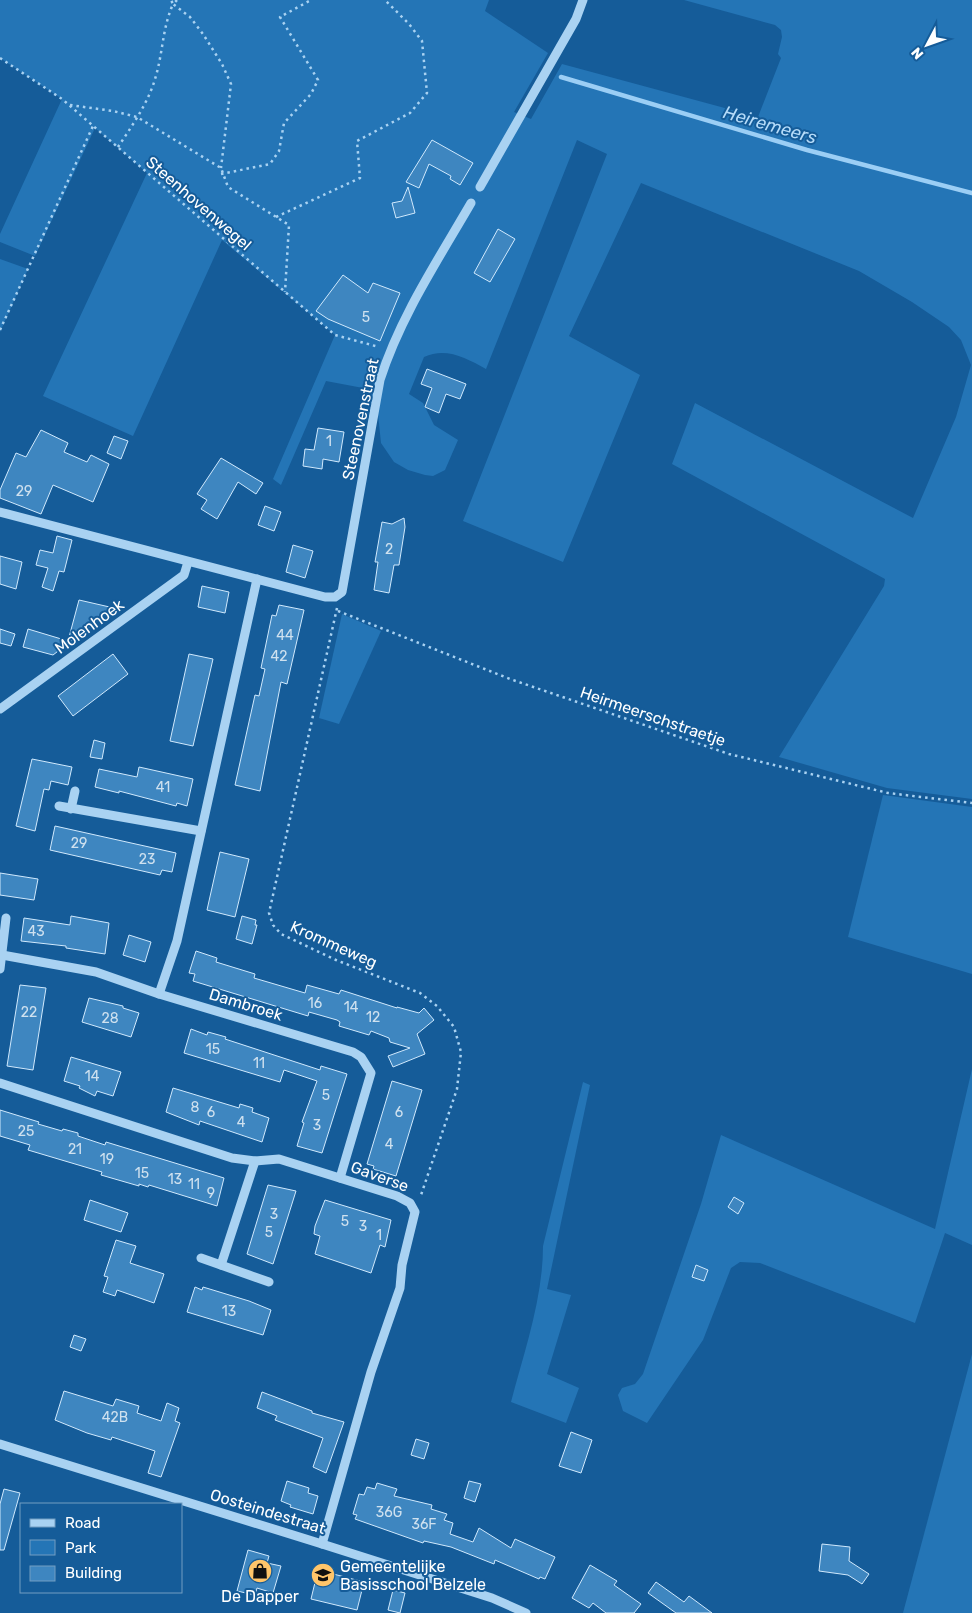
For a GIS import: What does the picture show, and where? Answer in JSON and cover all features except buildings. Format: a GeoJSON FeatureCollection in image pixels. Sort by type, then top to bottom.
{"type":"FeatureCollection","features":[{"type":"Feature","properties":{"kind":"street"},"geometry":{"type":"LineString","coordinates":[[480,187],[576,19],[583,0]]}},
{"type":"Feature","properties":{"kind":"street","name":"Steenovenstraat"},"geometry":{"type":"LineString","coordinates":[[335,597],[342,592],[380,380],[390,350],[471,202]]}},
{"type":"Feature","properties":{"kind":"street"},"geometry":{"type":"LineString","coordinates":[[0,512],[325,597],[335,597]]}},
{"type":"Feature","properties":{"kind":"street","name":"Molenhoek"},"geometry":{"type":"LineString","coordinates":[[0,709],[184,575],[188,562]]}},
{"type":"Feature","properties":{"kind":"street"},"geometry":{"type":"LineString","coordinates":[[2,955],[96,972],[159,994],[176,941],[257,579]]}},
{"type":"Feature","properties":{"kind":"street"},"geometry":{"type":"LineString","coordinates":[[71,809],[76,791]]}},
{"type":"Feature","properties":{"kind":"street"},"geometry":{"type":"LineString","coordinates":[[58,806],[201,831]]}},
{"type":"Feature","properties":{"kind":"street"},"geometry":{"type":"LineString","coordinates":[[0,969],[6,918]]}},
{"type":"Feature","properties":{"kind":"street","name":"Dambroek"},"geometry":{"type":"LineString","coordinates":[[159,994],[353,1052],[361,1057],[370,1073],[340,1178]]}},
{"type":"Feature","properties":{"kind":"street","name":"Gaverse"},"geometry":{"type":"LineString","coordinates":[[0,1083],[232,1158],[255,1161],[279,1159],[396,1196],[410,1203],[415,1212],[402,1264],[400,1288],[371,1372],[322,1544]]}},
{"type":"Feature","properties":{"kind":"street"},"geometry":{"type":"LineString","coordinates":[[221,1264],[255,1161]]}},
{"type":"Feature","properties":{"kind":"street"},"geometry":{"type":"LineString","coordinates":[[201,1258],[269,1282]]}},
{"type":"Feature","properties":{"kind":"street","name":"Oosteindestraat"},"geometry":{"type":"LineString","coordinates":[[0,1444],[492,1598],[526,1613]]}},
{"type":"Feature","properties":{"kind":"path"},"geometry":{"type":"LineString","coordinates":[[171,0],[173,4],[190,17],[203,34],[222,64],[231,84],[220,168],[228,188],[289,225],[285,292]]}},
{"type":"Feature","properties":{"kind":"path"},"geometry":{"type":"LineString","coordinates":[[118,147],[137,117],[155,81],[165,22],[173,4],[177,0]]}},
{"type":"Feature","properties":{"kind":"path"},"geometry":{"type":"LineString","coordinates":[[221,174],[270,164],[280,151],[284,123],[311,94],[318,80],[280,18],[311,0]]}},
{"type":"Feature","properties":{"kind":"path"},"geometry":{"type":"LineString","coordinates":[[276,217],[360,178],[357,141],[410,113],[427,93],[422,41],[410,24],[385,0]]}},
{"type":"Feature","properties":{"kind":"path","name":"Steenhovenwegel"},"geometry":{"type":"LineString","coordinates":[[0,58],[69,104],[335,335],[390,350]]}},
{"type":"Feature","properties":{"kind":"path"},"geometry":{"type":"LineString","coordinates":[[69,104],[137,117],[220,168]]}},
{"type":"Feature","properties":{"kind":"path"},"geometry":{"type":"LineString","coordinates":[[0,330],[93,126]]}},
{"type":"Feature","properties":{"kind":"path","name":"Krommeweg"},"geometry":{"type":"LineString","coordinates":[[335,597],[338,611],[270,913],[273,925],[281,934],[336,960],[420,993],[438,1006],[454,1027],[461,1052],[457,1089],[415,1212]]}},
{"type":"Feature","properties":{"kind":"path","name":"Heirmeerschstraetje"},"geometry":{"type":"LineString","coordinates":[[338,611],[510,679],[729,754],[888,793],[972,803]]}},
{"type":"Feature","properties":{"kind":"green space"},"geometry":{"type":"Polygon","coordinates":[[[0,0],[489,0],[485,11],[548,53],[514,112],[531,119],[562,64],[758,117],[781,58],[778,54],[782,37],[781,30],[775,25],[684,0],[972,0],[972,799],[887,788],[779,757],[884,586],[885,579],[672,464],[695,403],[913,518],[956,417],[971,365],[961,340],[949,327],[912,302],[859,271],[641,183],[569,336],[640,375],[563,562],[463,521],[607,154],[577,140],[486,369],[456,355],[432,354],[424,357],[409,394],[423,403],[434,425],[458,440],[445,470],[433,476],[425,475],[408,470],[394,462],[381,443],[378,414],[363,388],[326,381],[281,485],[273,479],[335,335],[222,240],[133,436],[43,396],[147,173],[95,128],[35,256],[0,242],[0,234],[62,99],[0,58],[0,0]]]}},
{"type":"Feature","properties":{"kind":"green space"},"geometry":{"type":"Polygon","coordinates":[[[0,259],[28,269],[0,332],[0,259]]]}},
{"type":"Feature","properties":{"kind":"green space"},"geometry":{"type":"Polygon","coordinates":[[[342,614],[381,631],[339,724],[319,718],[342,614]]]}},
{"type":"Feature","properties":{"kind":"green space"},"geometry":{"type":"Polygon","coordinates":[[[883,795],[972,807],[972,974],[848,937],[883,795]]]}},
{"type":"Feature","properties":{"kind":"green space"},"geometry":{"type":"Polygon","coordinates":[[[972,1069],[972,1245],[945,1233],[915,1323],[760,1263],[740,1262],[731,1268],[703,1340],[647,1423],[623,1411],[618,1395],[622,1388],[635,1384],[643,1374],[701,1204],[721,1135],[935,1229],[972,1069]]]}},
{"type":"Feature","properties":{"kind":"green space"},"geometry":{"type":"Polygon","coordinates":[[[583,1082],[590,1085],[547,1289],[571,1295],[547,1374],[579,1388],[566,1423],[511,1402],[536,1305],[540,1286],[543,1246],[583,1082]]]}},
{"type":"Feature","properties":{"kind":"green space"},"geometry":{"type":"Polygon","coordinates":[[[972,1354],[972,1613],[903,1613],[972,1354]]]}},
{"type":"Feature","properties":{"kind":"waterway","name":"Heiremeers"},"geometry":{"type":"LineString","coordinates":[[561,77],[807,150],[972,193]]}},
{"type":"Feature","properties":{"kind":"place","name":"De Dapper"},"geometry":{"type":"Point","coordinates":[260,1571]}},
{"type":"Feature","properties":{"kind":"place","name":"Gemeentelijke Basisschool Belzele"},"geometry":{"type":"Point","coordinates":[323,1575]}}]}
